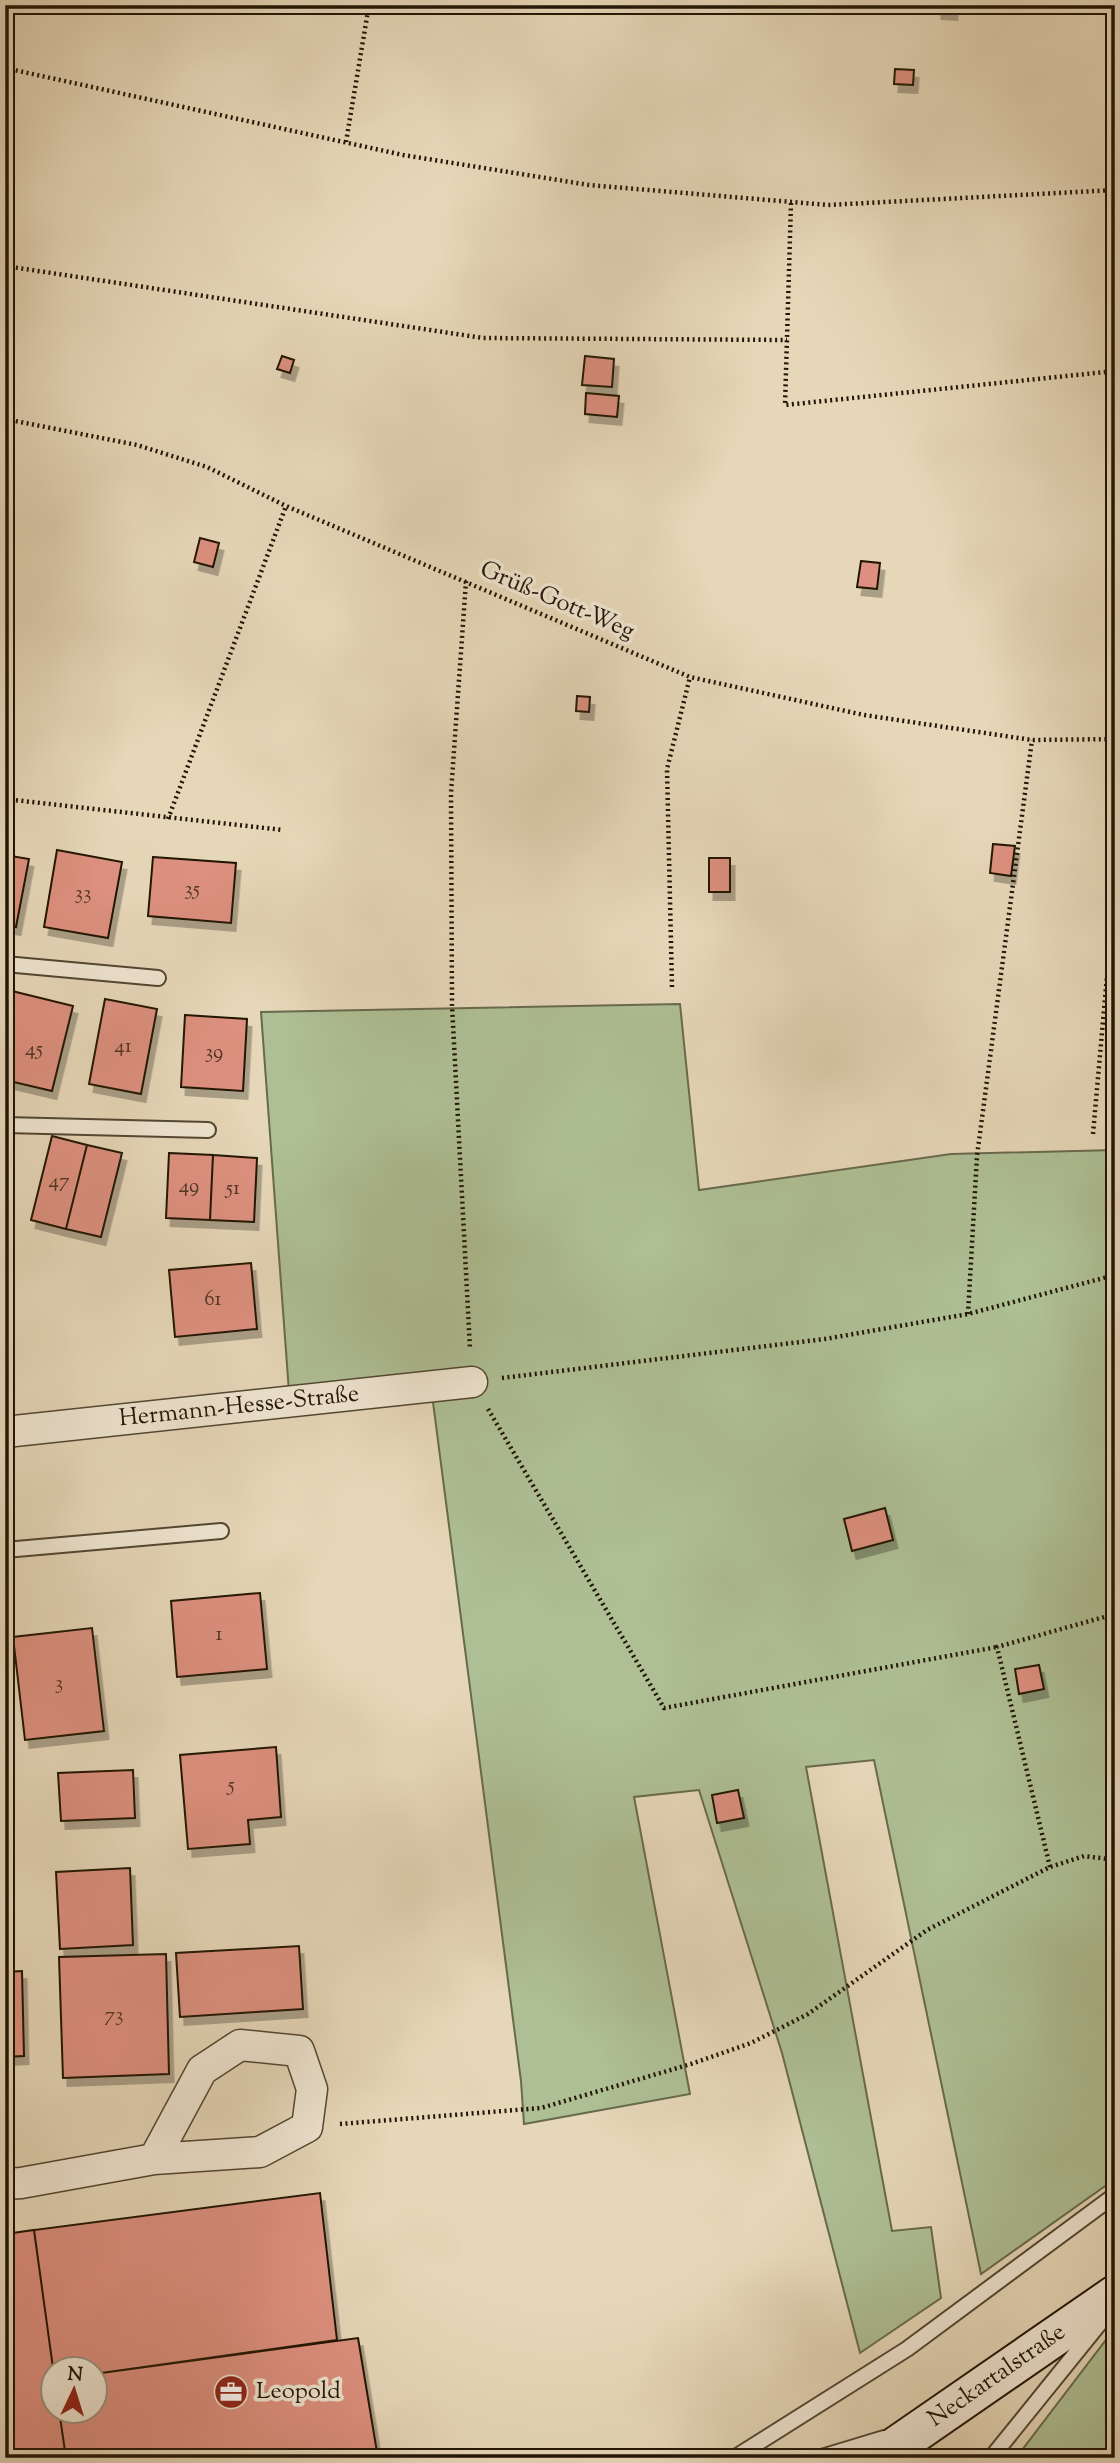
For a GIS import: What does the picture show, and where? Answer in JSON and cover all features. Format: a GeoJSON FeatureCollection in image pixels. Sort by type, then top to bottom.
{"type":"FeatureCollection","features":[{"type":"Feature","properties":{"kind":"main road","name":"Neckartalstraße"},"geometry":{"type":"LineString","coordinates":[[879,2458],[1115,2295]]}},
{"type":"Feature","properties":{"kind":"street","name":"Hermann-Hesse-Straße"},"geometry":{"type":"LineString","coordinates":[[5,1432],[472,1382]]}},
{"type":"Feature","properties":{"kind":"street"},"geometry":{"type":"LineString","coordinates":[[5,2184],[154,2159],[260,2151],[307,2127],[312,2089],[299,2052],[240,2045],[202,2070],[154,2159]]}},
{"type":"Feature","properties":{"kind":"lane"},"geometry":{"type":"LineString","coordinates":[[5,964],[158,978]]}},
{"type":"Feature","properties":{"kind":"lane"},"geometry":{"type":"LineString","coordinates":[[5,1125],[208,1130]]}},
{"type":"Feature","properties":{"kind":"lane"},"geometry":{"type":"LineString","coordinates":[[5,1550],[221,1531]]}},
{"type":"Feature","properties":{"kind":"lane"},"geometry":{"type":"LineString","coordinates":[[734,2458],[907,2349],[1115,2195]]}},
{"type":"Feature","properties":{"kind":"lane"},"geometry":{"type":"LineString","coordinates":[[991,2458],[1115,2304]]}},
{"type":"Feature","properties":{"kind":"lane"},"geometry":{"type":"LineString","coordinates":[[818,2458],[925,2426]]}},
{"type":"Feature","properties":{"kind":"path"},"geometry":{"type":"LineString","coordinates":[[346,142],[369,5]]}},
{"type":"Feature","properties":{"kind":"path"},"geometry":{"type":"LineString","coordinates":[[5,68],[403,155],[589,185],[828,205],[1115,190]]}},
{"type":"Feature","properties":{"kind":"path"},"geometry":{"type":"LineString","coordinates":[[791,204],[785,405],[1115,371]]}},
{"type":"Feature","properties":{"kind":"path"},"geometry":{"type":"LineString","coordinates":[[5,266],[483,338],[787,341]]}},
{"type":"Feature","properties":{"kind":"path","name":"Grüß-Gott-Weg"},"geometry":{"type":"LineString","coordinates":[[5,419],[136,445],[195,463],[286,506],[690,677],[864,715],[1032,740],[1115,739]]}},
{"type":"Feature","properties":{"kind":"path"},"geometry":{"type":"LineString","coordinates":[[168,819],[286,506]]}},
{"type":"Feature","properties":{"kind":"path"},"geometry":{"type":"LineString","coordinates":[[466,581],[451,793],[452,1005],[472,1382],[664,1708],[997,1647],[1115,1614]]}},
{"type":"Feature","properties":{"kind":"path"},"geometry":{"type":"LineString","coordinates":[[672,987],[667,769],[690,677]]}},
{"type":"Feature","properties":{"kind":"path"},"geometry":{"type":"LineString","coordinates":[[968,1314],[977,1156],[1032,740]]}},
{"type":"Feature","properties":{"kind":"path"},"geometry":{"type":"LineString","coordinates":[[5,799],[283,830]]}},
{"type":"Feature","properties":{"kind":"path"},"geometry":{"type":"LineString","coordinates":[[1093,1134],[1115,886]]}},
{"type":"Feature","properties":{"kind":"path"},"geometry":{"type":"LineString","coordinates":[[472,1382],[825,1339],[968,1314],[1115,1275]]}},
{"type":"Feature","properties":{"kind":"path"},"geometry":{"type":"LineString","coordinates":[[997,1647],[1050,1867]]}},
{"type":"Feature","properties":{"kind":"path"},"geometry":{"type":"LineString","coordinates":[[307,2127],[541,2108],[691,2064],[751,2043],[808,2014],[927,1930],[1050,1867],[1084,1856],[1115,1860]]}},
{"type":"Feature","properties":{"kind":"green space"},"geometry":{"type":"Polygon","coordinates":[[[680,1004],[699,1190],[951,1154],[1115,1150],[1115,2179],[981,2274],[874,1760],[806,1767],[892,2231],[931,2227],[941,2298],[860,2353],[782,2053],[699,1790],[634,1797],[690,2094],[524,2124],[521,2081],[430,1379],[289,1392],[261,1012],[680,1004]]]}},
{"type":"Feature","properties":{"kind":"green space"},"geometry":{"type":"Polygon","coordinates":[[[1115,2328],[1115,2458],[1016,2458],[1115,2328]]]}},
{"type":"Feature","properties":{"kind":"building"},"geometry":{"type":"Polygon","coordinates":[[[937,5],[953,5],[953,12],[937,11],[937,5]]]}},
{"type":"Feature","properties":{"kind":"building"},"geometry":{"type":"Polygon","coordinates":[[[895,69],[914,70],[913,85],[894,84],[895,69]]]}},
{"type":"Feature","properties":{"kind":"building"},"geometry":{"type":"Polygon","coordinates":[[[282,356],[294,360],[290,373],[277,369],[282,356]]]}},
{"type":"Feature","properties":{"kind":"building"},"geometry":{"type":"Polygon","coordinates":[[[585,356],[614,359],[612,387],[582,385],[585,356]]]}},
{"type":"Feature","properties":{"kind":"building"},"geometry":{"type":"Polygon","coordinates":[[[586,393],[619,396],[617,417],[585,414],[586,393]]]}},
{"type":"Feature","properties":{"kind":"building"},"geometry":{"type":"Polygon","coordinates":[[[200,538],[219,543],[213,567],[194,562],[200,538]]]}},
{"type":"Feature","properties":{"kind":"building"},"geometry":{"type":"Polygon","coordinates":[[[861,561],[880,563],[877,589],[857,587],[861,561]]]}},
{"type":"Feature","properties":{"kind":"building"},"geometry":{"type":"Polygon","coordinates":[[[577,696],[590,697],[589,712],[576,711],[577,696]]]}},
{"type":"Feature","properties":{"kind":"building"},"geometry":{"type":"Polygon","coordinates":[[[993,844],[1015,846],[1011,876],[990,873],[993,844]]]}},
{"type":"Feature","properties":{"kind":"building"},"geometry":{"type":"Polygon","coordinates":[[[57,850],[122,862],[108,938],[44,927],[57,850]]]}},
{"type":"Feature","properties":{"kind":"building"},"geometry":{"type":"Polygon","coordinates":[[[5,855],[29,859],[16,927],[5,925],[5,855]]]}},
{"type":"Feature","properties":{"kind":"building"},"geometry":{"type":"Polygon","coordinates":[[[153,857],[236,863],[231,923],[148,916],[153,857]]]}},
{"type":"Feature","properties":{"kind":"building"},"geometry":{"type":"Polygon","coordinates":[[[709,858],[730,858],[730,892],[709,892],[709,858]]]}},
{"type":"Feature","properties":{"kind":"building"},"geometry":{"type":"Polygon","coordinates":[[[12,991],[73,1006],[52,1091],[5,1080],[5,1019],[12,991]]]}},
{"type":"Feature","properties":{"kind":"building"},"geometry":{"type":"Polygon","coordinates":[[[105,999],[157,1009],[141,1094],[89,1084],[105,999]]]}},
{"type":"Feature","properties":{"kind":"building"},"geometry":{"type":"Polygon","coordinates":[[[185,1015],[247,1019],[243,1091],[181,1087],[185,1015]]]}},
{"type":"Feature","properties":{"kind":"building"},"geometry":{"type":"Polygon","coordinates":[[[52,1136],[87,1145],[66,1229],[31,1220],[52,1136]]]}},
{"type":"Feature","properties":{"kind":"building"},"geometry":{"type":"Polygon","coordinates":[[[87,1145],[122,1153],[101,1237],[66,1229],[87,1145]]]}},
{"type":"Feature","properties":{"kind":"building"},"geometry":{"type":"Polygon","coordinates":[[[169,1153],[213,1155],[210,1220],[166,1218],[169,1153]]]}},
{"type":"Feature","properties":{"kind":"building"},"geometry":{"type":"Polygon","coordinates":[[[213,1155],[257,1158],[254,1222],[210,1220],[213,1155]]]}},
{"type":"Feature","properties":{"kind":"building"},"geometry":{"type":"Polygon","coordinates":[[[251,1263],[257,1329],[175,1337],[169,1270],[251,1263]]]}},
{"type":"Feature","properties":{"kind":"building"},"geometry":{"type":"Polygon","coordinates":[[[885,1508],[893,1540],[852,1551],[844,1519],[885,1508]]]}},
{"type":"Feature","properties":{"kind":"building"},"geometry":{"type":"Polygon","coordinates":[[[260,1593],[267,1669],[177,1677],[171,1601],[260,1593]]]}},
{"type":"Feature","properties":{"kind":"building"},"geometry":{"type":"Polygon","coordinates":[[[92,1628],[104,1731],[25,1740],[13,1637],[92,1628]]]}},
{"type":"Feature","properties":{"kind":"building"},"geometry":{"type":"Polygon","coordinates":[[[1039,1665],[1044,1689],[1019,1694],[1015,1669],[1039,1665]]]}},
{"type":"Feature","properties":{"kind":"building"},"geometry":{"type":"Polygon","coordinates":[[[276,1747],[281,1817],[248,1820],[250,1844],[188,1849],[180,1755],[276,1747]]]}},
{"type":"Feature","properties":{"kind":"building"},"geometry":{"type":"Polygon","coordinates":[[[133,1770],[135,1818],[61,1821],[58,1773],[133,1770]]]}},
{"type":"Feature","properties":{"kind":"building"},"geometry":{"type":"Polygon","coordinates":[[[738,1790],[744,1818],[717,1823],[712,1795],[738,1790]]]}},
{"type":"Feature","properties":{"kind":"building"},"geometry":{"type":"Polygon","coordinates":[[[130,1868],[133,1945],[60,1949],[56,1872],[130,1868]]]}},
{"type":"Feature","properties":{"kind":"building"},"geometry":{"type":"Polygon","coordinates":[[[299,1946],[303,2009],[180,2017],[176,1953],[299,1946]]]}},
{"type":"Feature","properties":{"kind":"building"},"geometry":{"type":"Polygon","coordinates":[[[166,1954],[169,2074],[63,2078],[59,1957],[166,1954]]]}},
{"type":"Feature","properties":{"kind":"building"},"geometry":{"type":"Polygon","coordinates":[[[22,1971],[24,2056],[5,2057],[5,1972],[22,1971]]]}},
{"type":"Feature","properties":{"kind":"building"},"geometry":{"type":"Polygon","coordinates":[[[320,2193],[337,2340],[108,2372],[108,2354],[51,2354],[34,2230],[320,2193]]]}},
{"type":"Feature","properties":{"kind":"building"},"geometry":{"type":"Polygon","coordinates":[[[34,2230],[51,2354],[38,2354],[38,2424],[61,2424],[66,2458],[5,2458],[5,2234],[34,2230]]]}},
{"type":"Feature","properties":{"kind":"building","name":"Leopold"},"geometry":{"type":"Polygon","coordinates":[[[358,2338],[378,2458],[66,2458],[61,2424],[108,2424],[108,2372],[358,2338]]]}},
{"type":"Feature","properties":{"kind":"place","name":"Leopold"},"geometry":{"type":"Point","coordinates":[231,2392]}}]}
